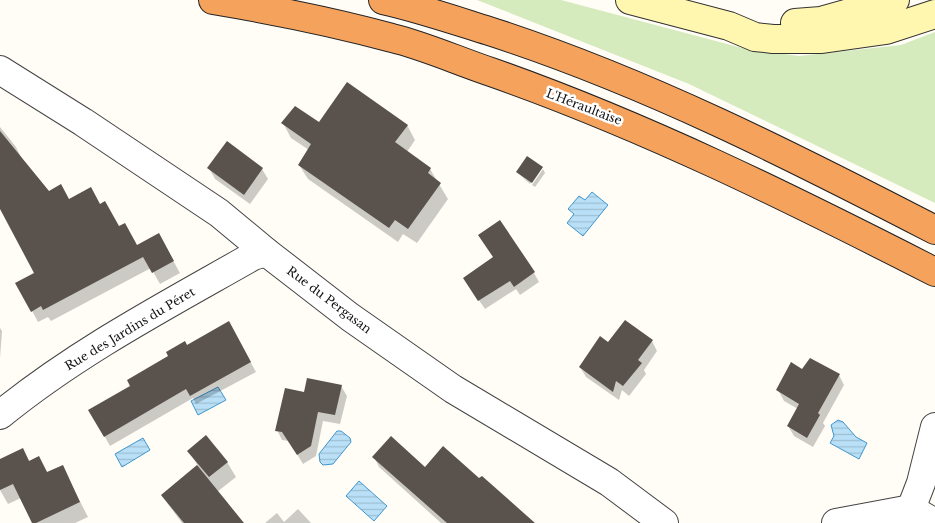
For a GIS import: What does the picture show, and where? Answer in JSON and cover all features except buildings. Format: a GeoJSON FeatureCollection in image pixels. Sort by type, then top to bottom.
{"type":"FeatureCollection","features":[{"type":"Feature","properties":{"kind":"highway","name":"L'Héraultaise"},"geometry":{"type":"LineString","coordinates":[[213,0],[254,7],[393,38],[522,83],[617,120],[761,184],[935,272]]}},
{"type":"Feature","properties":{"kind":"highway"},"geometry":{"type":"LineString","coordinates":[[383,0],[408,6],[540,48],[642,88],[784,152],[935,230]]}},
{"type":"Feature","properties":{"kind":"street"},"geometry":{"type":"LineString","coordinates":[[630,0],[729,26],[755,37],[822,39],[886,30],[935,14]]}},
{"type":"Feature","properties":{"kind":"street"},"geometry":{"type":"LineString","coordinates":[[729,26],[821,21],[886,1]]}},
{"type":"Feature","properties":{"kind":"street","name":"Rue du Pergasan"},"geometry":{"type":"LineString","coordinates":[[0,70],[83,122],[219,213],[350,317],[453,389],[609,482],[664,523]]}},
{"type":"Feature","properties":{"kind":"street","name":"Rue des Jardins du Péret"},"geometry":{"type":"LineString","coordinates":[[0,415],[25,394],[119,333],[253,256],[266,252]]}},
{"type":"Feature","properties":{"kind":"street"},"geometry":{"type":"LineString","coordinates":[[910,509],[921,483],[935,427]]}},
{"type":"Feature","properties":{"kind":"street"},"geometry":{"type":"LineString","coordinates":[[836,523],[910,509],[935,523]]}},
{"type":"Feature","properties":{"kind":"green space"},"geometry":{"type":"Polygon","coordinates":[[[477,0],[561,0],[746,49],[799,56],[901,45],[935,32],[935,203],[689,84],[477,0]]]}},
{"type":"Feature","properties":{"kind":"water"},"geometry":{"type":"Polygon","coordinates":[[[592,192],[608,205],[583,236],[567,223],[574,214],[568,209],[579,196],[585,200],[592,192]]]}},
{"type":"Feature","properties":{"kind":"water"},"geometry":{"type":"Polygon","coordinates":[[[218,387],[226,400],[198,415],[191,401],[218,387]]]}},
{"type":"Feature","properties":{"kind":"water"},"geometry":{"type":"Polygon","coordinates":[[[838,420],[843,422],[856,437],[867,443],[859,459],[830,443],[834,436],[831,425],[838,420]]]}},
{"type":"Feature","properties":{"kind":"water"},"geometry":{"type":"Polygon","coordinates":[[[337,431],[341,431],[350,438],[351,442],[333,464],[323,465],[320,462],[319,454],[337,431]]]}},
{"type":"Feature","properties":{"kind":"water"},"geometry":{"type":"Polygon","coordinates":[[[143,438],[150,450],[122,467],[115,454],[143,438]]]}},
{"type":"Feature","properties":{"kind":"water"},"geometry":{"type":"Polygon","coordinates":[[[359,481],[387,506],[374,521],[346,496],[359,481]]]}}]}
